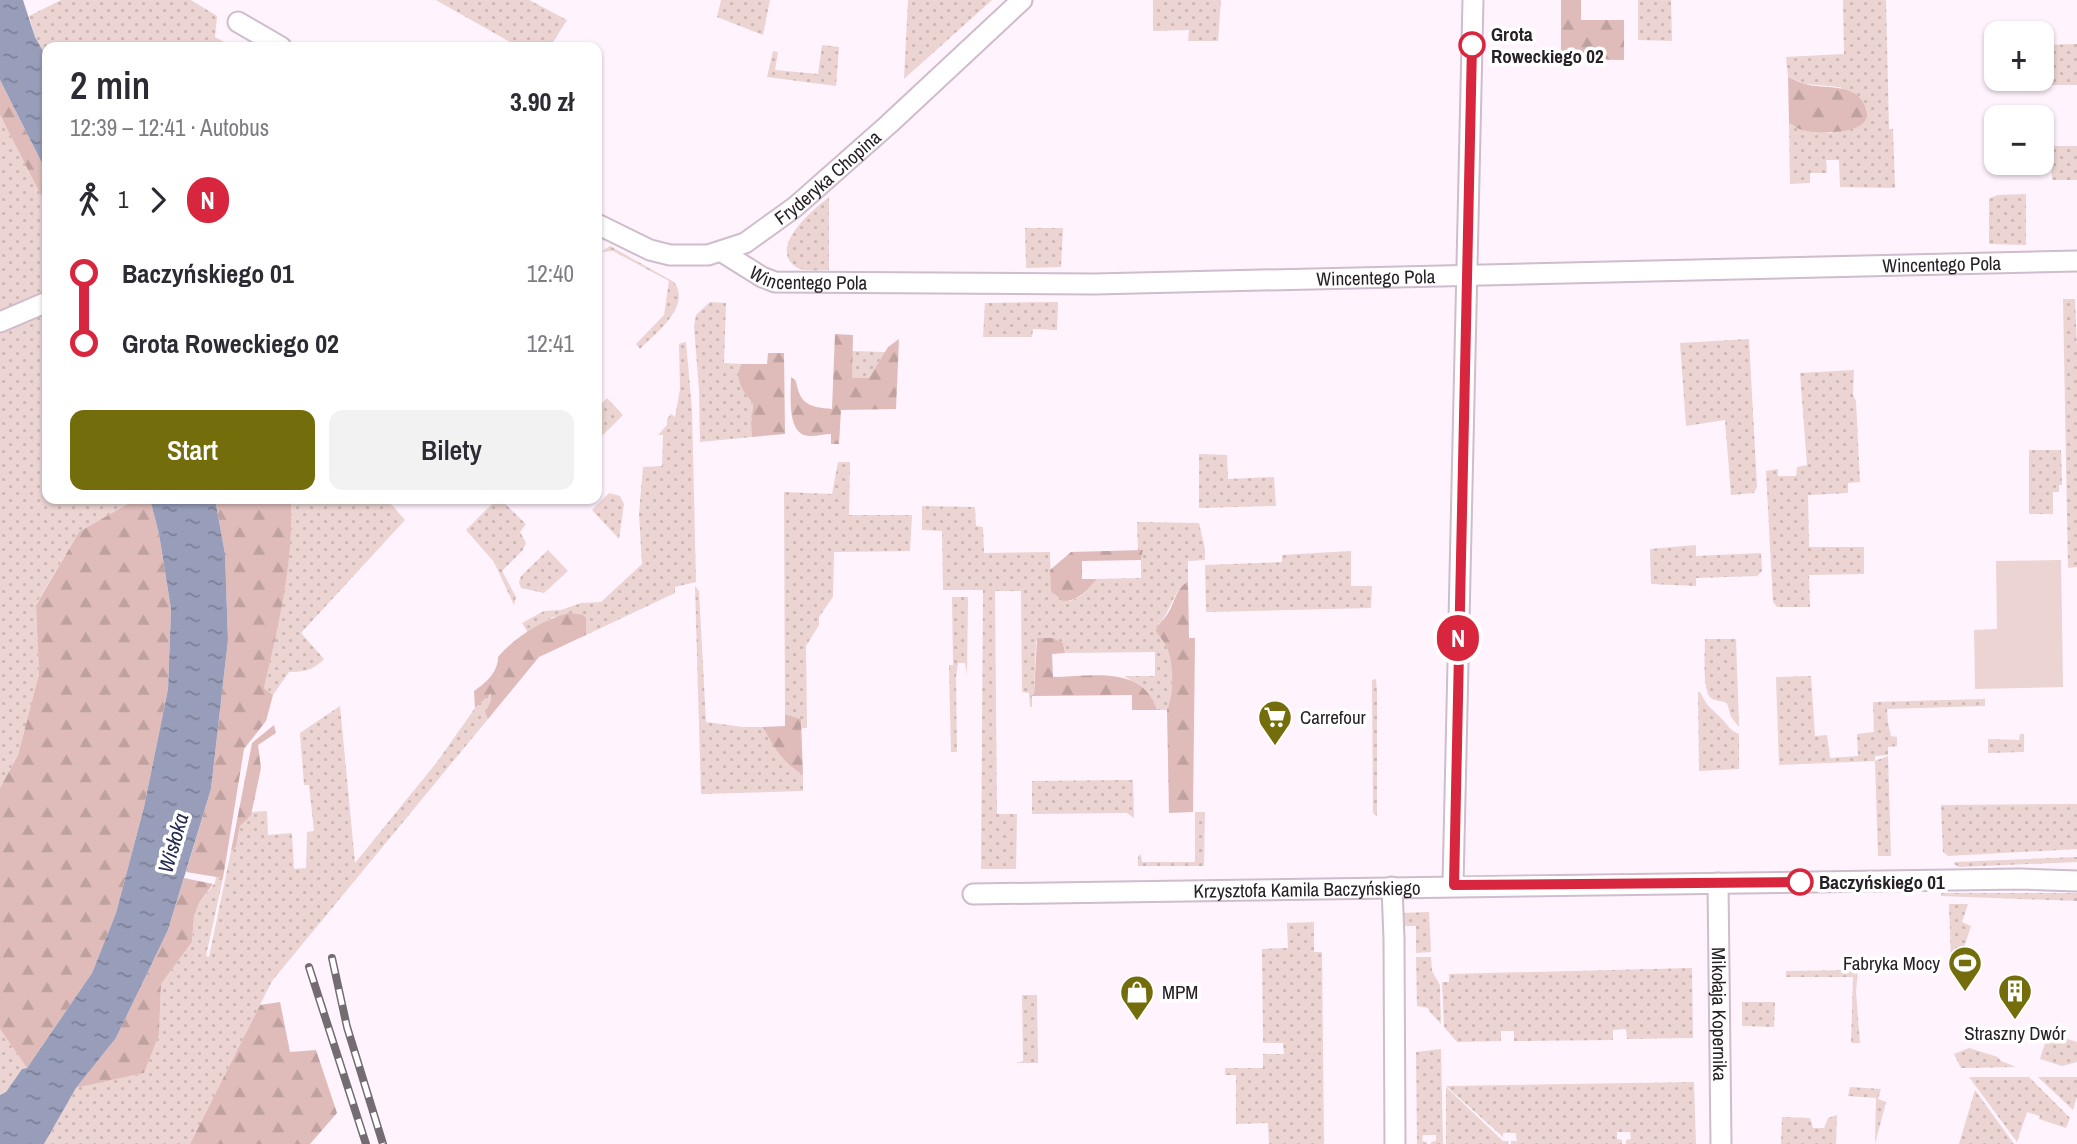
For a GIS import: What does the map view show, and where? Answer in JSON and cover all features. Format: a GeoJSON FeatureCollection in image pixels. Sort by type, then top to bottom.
{"type":"FeatureCollection","features":[{"type":"Feature","properties":{"kind":"street","name":"Fryderyka Chopina"},"geometry":{"type":"LineString","coordinates":[[602,227],[659,253],[695,257],[722,252],[752,240],[795,207],[889,124],[1022,0]]}},
{"type":"Feature","properties":{"kind":"street"},"geometry":{"type":"LineString","coordinates":[[1454,885],[1473,0]]}},
{"type":"Feature","properties":{"kind":"street"},"geometry":{"type":"LineString","coordinates":[[238,22],[272,42]]}},
{"type":"Feature","properties":{"kind":"street","name":"Wincentego Pola"},"geometry":{"type":"LineString","coordinates":[[722,252],[762,277],[788,283],[1095,284],[2077,261]]}},
{"type":"Feature","properties":{"kind":"street"},"geometry":{"type":"LineString","coordinates":[[0,322],[42,304]]}},
{"type":"Feature","properties":{"kind":"street","name":"Krzysztofa Kamila Baczyńskiego"},"geometry":{"type":"LineString","coordinates":[[2021,879],[2077,874]]}},
{"type":"Feature","properties":{"kind":"street","name":"Krzysztofa Kamila Baczyńskiego"},"geometry":{"type":"LineString","coordinates":[[973,894],[1454,885],[2021,879],[2077,881]]}},
{"type":"Feature","properties":{"kind":"street","name":"Mikołaja Kopernika"},"geometry":{"type":"LineString","coordinates":[[1718,883],[1721,1144]]}},
{"type":"Feature","properties":{"kind":"street"},"geometry":{"type":"LineString","coordinates":[[1392,887],[1395,1144]]}},
{"type":"Feature","properties":{"kind":"shaded area"},"geometry":{"type":"Polygon","coordinates":[[[61,0],[191,0],[217,16],[215,37],[224,42],[42,42],[42,49],[29,16],[61,0]]]}},
{"type":"Feature","properties":{"kind":"shaded area"},"geometry":{"type":"Polygon","coordinates":[[[436,0],[529,0],[567,20],[553,42],[510,42],[436,0]]]}},
{"type":"Feature","properties":{"kind":"shaded area"},"geometry":{"type":"Polygon","coordinates":[[[721,0],[770,0],[763,35],[717,17],[721,0]]]}},
{"type":"Feature","properties":{"kind":"shaded area"},"geometry":{"type":"Polygon","coordinates":[[[908,0],[992,0],[904,79],[908,0]]]}},
{"type":"Feature","properties":{"kind":"shaded area"},"geometry":{"type":"Polygon","coordinates":[[[1153,0],[1221,0],[1218,41],[1188,41],[1189,30],[1153,31],[1153,0]]]}},
{"type":"Feature","properties":{"kind":"shaded area"},"geometry":{"type":"Polygon","coordinates":[[[1638,0],[1671,0],[1672,41],[1638,40],[1638,0]]]}},
{"type":"Feature","properties":{"kind":"shaded area"},"geometry":{"type":"Polygon","coordinates":[[[1843,0],[1886,0],[1889,129],[1893,129],[1895,188],[1840,187],[1839,160],[1826,160],[1827,173],[1810,173],[1810,183],[1790,184],[1789,122],[1796,127],[1831,133],[1867,110],[1840,87],[1806,84],[1788,77],[1786,57],[1844,54],[1843,0]]]}},
{"type":"Feature","properties":{"kind":"shaded area"},"geometry":{"type":"Polygon","coordinates":[[[2077,44],[2077,85],[2054,85],[2054,45],[2077,44]]]}},
{"type":"Feature","properties":{"kind":"shaded area"},"geometry":{"type":"Polygon","coordinates":[[[822,45],[839,47],[836,86],[767,77],[773,51],[778,52],[775,70],[818,74],[822,45]]]}},
{"type":"Feature","properties":{"kind":"shaded area"},"geometry":{"type":"Polygon","coordinates":[[[0,115],[42,197],[42,504],[127,504],[79,532],[36,604],[39,674],[18,755],[0,788],[0,115]]]}},
{"type":"Feature","properties":{"kind":"shaded area"},"geometry":{"type":"Polygon","coordinates":[[[2054,146],[2077,146],[2077,180],[2052,180],[2054,146]]]}},
{"type":"Feature","properties":{"kind":"shaded area"},"geometry":{"type":"Polygon","coordinates":[[[2026,194],[2026,245],[1989,244],[1989,199],[1997,195],[2026,194]]]}},
{"type":"Feature","properties":{"kind":"shaded area"},"geometry":{"type":"Polygon","coordinates":[[[829,197],[829,270],[799,269],[788,259],[790,239],[804,219],[829,197]]]}},
{"type":"Feature","properties":{"kind":"shaded area"},"geometry":{"type":"Polygon","coordinates":[[[1025,228],[1063,228],[1061,267],[1026,268],[1025,228]]]}},
{"type":"Feature","properties":{"kind":"shaded area"},"geometry":{"type":"Polygon","coordinates":[[[610,246],[674,282],[678,291],[679,300],[670,318],[640,349],[636,344],[664,315],[669,281],[613,251],[602,251],[610,246]]]}},
{"type":"Feature","properties":{"kind":"shaded area"},"geometry":{"type":"Polygon","coordinates":[[[2063,299],[2075,299],[2077,347],[2077,567],[2068,568],[2063,299]]]}},
{"type":"Feature","properties":{"kind":"shaded area"},"geometry":{"type":"Polygon","coordinates":[[[710,302],[726,303],[724,363],[741,364],[740,379],[753,404],[752,437],[700,442],[694,326],[696,315],[710,302]]]}},
{"type":"Feature","properties":{"kind":"shaded area"},"geometry":{"type":"Polygon","coordinates":[[[1058,302],[1057,330],[1033,329],[1032,337],[983,337],[985,303],[1058,302]]]}},
{"type":"Feature","properties":{"kind":"shaded area"},"geometry":{"type":"Polygon","coordinates":[[[1749,339],[1757,487],[1754,493],[1731,495],[1725,420],[1686,426],[1680,343],[1749,339]]]}},
{"type":"Feature","properties":{"kind":"shaded area"},"geometry":{"type":"Polygon","coordinates":[[[686,342],[692,410],[696,582],[675,587],[675,593],[586,635],[586,618],[553,617],[528,633],[522,623],[544,611],[561,610],[581,603],[601,602],[642,564],[639,514],[643,467],[662,466],[663,435],[658,435],[667,425],[671,414],[675,417],[680,389],[679,344],[686,342]]]}},
{"type":"Feature","properties":{"kind":"shaded area"},"geometry":{"type":"Polygon","coordinates":[[[852,351],[885,352],[869,378],[851,378],[852,351]]]}},
{"type":"Feature","properties":{"kind":"shaded area"},"geometry":{"type":"Polygon","coordinates":[[[1854,370],[1853,395],[1856,401],[1860,482],[1848,483],[1848,493],[1808,495],[1809,547],[1864,547],[1864,574],[1809,575],[1810,607],[1777,607],[1773,602],[1766,471],[1778,469],[1778,476],[1796,476],[1797,467],[1807,465],[1800,373],[1854,370]]]}},
{"type":"Feature","properties":{"kind":"shaded area"},"geometry":{"type":"Polygon","coordinates":[[[607,398],[623,415],[603,435],[602,434],[602,403],[607,398]]]}},
{"type":"Feature","properties":{"kind":"shaded area"},"geometry":{"type":"Polygon","coordinates":[[[2029,450],[2061,450],[2062,485],[2059,485],[2059,492],[2053,492],[2053,514],[2029,514],[2029,450]]]}},
{"type":"Feature","properties":{"kind":"shaded area"},"geometry":{"type":"Polygon","coordinates":[[[1199,454],[1227,455],[1228,479],[1274,477],[1276,506],[1199,508],[1199,454]]]}},
{"type":"Feature","properties":{"kind":"shaded area"},"geometry":{"type":"Polygon","coordinates":[[[838,462],[850,462],[849,515],[912,515],[910,551],[834,552],[833,597],[819,617],[819,625],[806,646],[807,728],[802,728],[801,719],[785,714],[784,492],[832,494],[838,462]]]}},
{"type":"Feature","properties":{"kind":"shaded area"},"geometry":{"type":"Polygon","coordinates":[[[609,493],[620,496],[624,504],[619,539],[592,510],[602,504],[602,500],[609,493]]]}},
{"type":"Feature","properties":{"kind":"shaded area"},"geometry":{"type":"Polygon","coordinates":[[[291,504],[390,504],[405,520],[301,633],[324,659],[308,670],[289,672],[273,695],[264,688],[287,570],[291,504]]]}},
{"type":"Feature","properties":{"kind":"shaded area"},"geometry":{"type":"Polygon","coordinates":[[[492,504],[505,504],[526,524],[520,532],[526,543],[523,550],[502,571],[516,597],[514,605],[494,562],[466,530],[492,504]]]}},
{"type":"Feature","properties":{"kind":"shaded area"},"geometry":{"type":"Polygon","coordinates":[[[922,506],[975,507],[976,526],[983,527],[984,553],[1050,552],[1051,591],[1070,601],[1081,596],[1097,579],[1141,578],[1143,551],[1138,550],[1137,522],[1199,523],[1205,560],[1188,561],[1188,581],[1179,590],[1158,625],[1169,653],[1172,670],[1171,696],[1167,710],[1157,710],[1144,690],[1124,676],[1155,676],[1155,652],[1065,653],[1063,643],[1052,638],[1036,641],[1034,696],[1030,707],[1029,693],[1022,692],[1021,591],[995,591],[997,814],[1017,814],[1016,869],[981,869],[983,590],[943,590],[942,531],[922,530],[922,506]]]}},
{"type":"Feature","properties":{"kind":"shaded area"},"geometry":{"type":"Polygon","coordinates":[[[1696,545],[1696,556],[1761,553],[1762,571],[1757,576],[1696,578],[1696,586],[1651,584],[1650,549],[1696,545]]]}},
{"type":"Feature","properties":{"kind":"shaded area"},"geometry":{"type":"Polygon","coordinates":[[[548,550],[568,571],[544,593],[521,588],[521,576],[548,550]]]}},
{"type":"Feature","properties":{"kind":"shaded area"},"geometry":{"type":"Polygon","coordinates":[[[1351,551],[1351,586],[1372,586],[1371,608],[1206,612],[1205,565],[1282,562],[1282,555],[1351,551]]]}},
{"type":"Feature","properties":{"kind":"shaded area"},"geometry":{"type":"Polygon","coordinates":[[[2061,560],[2063,687],[1975,689],[1974,630],[1997,629],[1996,561],[2061,560]]]}},
{"type":"Feature","properties":{"kind":"shaded area"},"geometry":{"type":"Polygon","coordinates":[[[695,586],[699,591],[706,722],[763,727],[779,754],[803,775],[803,791],[701,794],[695,586]]]}},
{"type":"Feature","properties":{"kind":"shaded area"},"geometry":{"type":"Polygon","coordinates":[[[952,597],[968,597],[967,675],[965,663],[958,663],[956,677],[957,752],[951,752],[949,665],[953,665],[952,597]]]}},
{"type":"Feature","properties":{"kind":"shaded area"},"geometry":{"type":"Polygon","coordinates":[[[1705,639],[1736,639],[1739,727],[1731,717],[1727,703],[1712,699],[1708,694],[1705,639]]]}},
{"type":"Feature","properties":{"kind":"shaded area"},"geometry":{"type":"Polygon","coordinates":[[[1811,676],[1815,736],[1827,735],[1830,758],[1858,756],[1857,734],[1874,732],[1873,702],[1985,699],[1985,706],[1887,709],[1891,736],[1897,737],[1897,746],[1888,747],[1888,755],[1875,756],[1875,761],[1779,765],[1776,677],[1811,676]]]}},
{"type":"Feature","properties":{"kind":"shaded area"},"geometry":{"type":"Polygon","coordinates":[[[1376,679],[1377,816],[1373,813],[1372,680],[1376,679]]]}},
{"type":"Feature","properties":{"kind":"shaded area"},"geometry":{"type":"Polygon","coordinates":[[[491,692],[491,700],[485,713],[488,719],[272,981],[190,1144],[44,1144],[76,1088],[144,1073],[159,1035],[161,984],[192,942],[194,917],[199,903],[215,883],[216,877],[223,878],[206,956],[209,957],[231,851],[236,847],[240,826],[252,812],[267,811],[268,835],[292,833],[294,869],[306,868],[307,832],[314,831],[309,785],[304,785],[300,733],[340,706],[355,863],[437,762],[475,708],[491,692]]]}},
{"type":"Feature","properties":{"kind":"shaded area"},"geometry":{"type":"Polygon","coordinates":[[[1698,692],[1729,728],[1739,734],[1739,769],[1699,771],[1698,692]]]}},
{"type":"Feature","properties":{"kind":"shaded area"},"geometry":{"type":"Polygon","coordinates":[[[2020,734],[2024,734],[2024,752],[1988,753],[1988,739],[2019,740],[2020,734]]]}},
{"type":"Feature","properties":{"kind":"shaded area"},"geometry":{"type":"Polygon","coordinates":[[[1888,756],[1891,856],[1878,856],[1875,761],[1888,756]]]}},
{"type":"Feature","properties":{"kind":"shaded area"},"geometry":{"type":"Polygon","coordinates":[[[1133,780],[1134,818],[1127,813],[1032,814],[1032,781],[1133,780]]]}},
{"type":"Feature","properties":{"kind":"shaded area"},"geometry":{"type":"Polygon","coordinates":[[[2077,804],[2077,849],[1948,856],[1943,852],[1941,805],[2077,804]]]}},
{"type":"Feature","properties":{"kind":"shaded area"},"geometry":{"type":"Polygon","coordinates":[[[1195,812],[1205,812],[1204,866],[1138,866],[1138,857],[1141,854],[1142,862],[1195,862],[1195,812]]]}},
{"type":"Feature","properties":{"kind":"shaded area"},"geometry":{"type":"Polygon","coordinates":[[[2077,857],[2077,862],[1959,867],[1954,864],[1955,862],[2077,857]]]}},
{"type":"Feature","properties":{"kind":"shaded area"},"geometry":{"type":"Polygon","coordinates":[[[1941,893],[2077,893],[2077,901],[1941,896],[1941,893]]]}},
{"type":"Feature","properties":{"kind":"shaded area"},"geometry":{"type":"Polygon","coordinates":[[[1949,904],[1968,904],[1962,922],[1971,926],[1959,963],[1951,961],[1949,904]]]}},
{"type":"Feature","properties":{"kind":"shaded area"},"geometry":{"type":"Polygon","coordinates":[[[1429,912],[1431,952],[1416,953],[1416,926],[1402,926],[1401,913],[1429,912]]]}},
{"type":"Feature","properties":{"kind":"shaded area"},"geometry":{"type":"Polygon","coordinates":[[[1314,922],[1314,952],[1322,952],[1324,1144],[1269,1144],[1268,1123],[1236,1124],[1236,1075],[1225,1075],[1225,1068],[1263,1068],[1263,1054],[1284,1054],[1283,1043],[1263,1043],[1262,949],[1288,948],[1287,923],[1314,922]]]}},
{"type":"Feature","properties":{"kind":"shaded area"},"geometry":{"type":"Polygon","coordinates":[[[1416,957],[1431,957],[1432,971],[1440,985],[1441,1024],[1428,1008],[1417,1006],[1416,957]]]}},
{"type":"Feature","properties":{"kind":"shaded area"},"geometry":{"type":"Polygon","coordinates":[[[1692,968],[1693,1038],[1627,1039],[1626,1029],[1613,1030],[1613,1040],[1514,1041],[1514,1031],[1501,1031],[1501,1041],[1457,1042],[1444,1027],[1442,982],[1449,982],[1449,974],[1692,968]]]}},
{"type":"Feature","properties":{"kind":"shaded area"},"geometry":{"type":"Polygon","coordinates":[[[1858,970],[1856,992],[1860,1043],[1851,1043],[1853,977],[1786,977],[1786,971],[1858,970]]]}},
{"type":"Feature","properties":{"kind":"shaded area"},"geometry":{"type":"Polygon","coordinates":[[[1022,995],[1037,995],[1038,1063],[1016,1063],[1023,1061],[1022,995]]]}},
{"type":"Feature","properties":{"kind":"shaded area"},"geometry":{"type":"Polygon","coordinates":[[[1742,1002],[1775,1002],[1774,1027],[1742,1026],[1742,1002]]]}},
{"type":"Feature","properties":{"kind":"shaded area"},"geometry":{"type":"Polygon","coordinates":[[[0,1029],[27,1068],[22,1069],[6,1092],[0,1095],[0,1029]]]}},
{"type":"Feature","properties":{"kind":"shaded area"},"geometry":{"type":"Polygon","coordinates":[[[2048,1033],[2077,1042],[2077,1062],[2062,1066],[2040,1059],[2048,1033]]]}},
{"type":"Feature","properties":{"kind":"shaded area"},"geometry":{"type":"Polygon","coordinates":[[[1969,1048],[1998,1057],[2016,1067],[1961,1068],[1954,1054],[1969,1048]]]}},
{"type":"Feature","properties":{"kind":"shaded area"},"geometry":{"type":"Polygon","coordinates":[[[1441,1049],[1443,1144],[1431,1144],[1436,1141],[1436,1135],[1423,1135],[1422,1141],[1427,1144],[1417,1144],[1416,1052],[1441,1049]]]}},
{"type":"Feature","properties":{"kind":"shaded area"},"geometry":{"type":"Polygon","coordinates":[[[1969,1077],[2029,1077],[2070,1118],[2066,1128],[2027,1112],[2017,1142],[1969,1077]]]}},
{"type":"Feature","properties":{"kind":"shaded area"},"geometry":{"type":"Polygon","coordinates":[[[2038,1077],[2077,1077],[2077,1097],[2073,1110],[2038,1077]]]}},
{"type":"Feature","properties":{"kind":"shaded area"},"geometry":{"type":"Polygon","coordinates":[[[1694,1082],[1696,1144],[1626,1144],[1626,1140],[1631,1139],[1630,1132],[1617,1132],[1617,1139],[1622,1140],[1622,1144],[1511,1144],[1511,1141],[1517,1141],[1516,1133],[1503,1133],[1503,1137],[1446,1086],[1694,1082]]]}},
{"type":"Feature","properties":{"kind":"shaded area"},"geometry":{"type":"Polygon","coordinates":[[[1446,1087],[1503,1141],[1509,1141],[1508,1144],[1446,1144],[1446,1087]]]}},
{"type":"Feature","properties":{"kind":"shaded area"},"geometry":{"type":"Polygon","coordinates":[[[1850,1087],[1881,1089],[1878,1099],[1886,1102],[1875,1144],[1876,1098],[1848,1096],[1850,1087]]]}},
{"type":"Feature","properties":{"kind":"shaded area"},"geometry":{"type":"Polygon","coordinates":[[[1975,1090],[2014,1144],[1959,1144],[1975,1090]]]}},
{"type":"Feature","properties":{"kind":"shaded area"},"geometry":{"type":"Polygon","coordinates":[[[1837,1115],[1836,1144],[1781,1144],[1782,1117],[1810,1118],[1813,1128],[1824,1128],[1828,1118],[1837,1115]]]}},
{"type":"Feature","properties":{"kind":"green space"},"geometry":{"type":"Polygon","coordinates":[[[1561,0],[1581,0],[1581,20],[1624,20],[1624,60],[1561,59],[1561,0]]]}},
{"type":"Feature","properties":{"kind":"green space"},"geometry":{"type":"Polygon","coordinates":[[[1788,77],[1809,85],[1850,91],[1862,101],[1866,118],[1862,124],[1843,131],[1820,132],[1797,128],[1789,122],[1788,77]]]}},
{"type":"Feature","properties":{"kind":"green space"},"geometry":{"type":"Polygon","coordinates":[[[0,80],[42,163],[42,197],[0,115],[0,80]]]}},
{"type":"Feature","properties":{"kind":"green space"},"geometry":{"type":"Polygon","coordinates":[[[835,334],[853,335],[852,378],[869,378],[888,347],[899,339],[896,409],[841,410],[839,444],[831,444],[831,434],[804,435],[795,426],[791,410],[791,377],[796,381],[803,400],[818,407],[832,409],[835,334]]]}},
{"type":"Feature","properties":{"kind":"green space"},"geometry":{"type":"Polygon","coordinates":[[[768,353],[784,353],[785,434],[752,437],[753,404],[741,385],[739,370],[741,364],[767,364],[768,353]]]}},
{"type":"Feature","properties":{"kind":"green space"},"geometry":{"type":"Polygon","coordinates":[[[127,504],[151,504],[171,609],[168,689],[144,807],[116,913],[92,973],[27,1068],[0,1029],[0,788],[18,755],[39,674],[36,605],[79,532],[127,504]]]}},
{"type":"Feature","properties":{"kind":"green space"},"geometry":{"type":"Polygon","coordinates":[[[216,504],[291,504],[287,570],[264,688],[273,695],[266,721],[244,749],[223,878],[186,872],[211,789],[228,640],[225,554],[216,504]]]}},
{"type":"Feature","properties":{"kind":"green space"},"geometry":{"type":"Polygon","coordinates":[[[1143,550],[1141,560],[1082,561],[1082,579],[1097,579],[1074,599],[1063,601],[1051,591],[1050,570],[1071,552],[1143,550]]]}},
{"type":"Feature","properties":{"kind":"green space"},"geometry":{"type":"Polygon","coordinates":[[[1188,581],[1189,638],[1195,638],[1193,812],[1169,813],[1167,710],[1171,695],[1172,669],[1169,653],[1156,631],[1180,589],[1188,581]]]}},
{"type":"Feature","properties":{"kind":"green space"},"geometry":{"type":"Polygon","coordinates":[[[569,613],[586,618],[586,635],[539,657],[488,719],[485,713],[491,693],[475,708],[474,691],[490,677],[496,668],[498,657],[521,636],[539,625],[569,613]]]}},
{"type":"Feature","properties":{"kind":"green space"},"geometry":{"type":"Polygon","coordinates":[[[1037,638],[1053,638],[1063,643],[1065,653],[1052,654],[1053,677],[1098,675],[1127,679],[1140,685],[1150,695],[1157,710],[1132,710],[1132,695],[1034,696],[1037,638]]]}},
{"type":"Feature","properties":{"kind":"green space"},"geometry":{"type":"Polygon","coordinates":[[[785,714],[801,719],[803,775],[779,754],[763,727],[785,726],[785,714]]]}},
{"type":"Feature","properties":{"kind":"green space"},"geometry":{"type":"Polygon","coordinates":[[[274,725],[276,733],[258,745],[261,768],[251,815],[240,826],[236,847],[231,851],[252,743],[274,725]]]}},
{"type":"Feature","properties":{"kind":"green space"},"geometry":{"type":"Polygon","coordinates":[[[184,878],[213,884],[199,903],[194,917],[192,942],[161,984],[159,1035],[144,1073],[76,1088],[116,1038],[168,930],[184,878]]]}},
{"type":"Feature","properties":{"kind":"green space"},"geometry":{"type":"Polygon","coordinates":[[[280,1002],[290,1052],[316,1050],[337,1113],[310,1144],[190,1144],[260,1005],[280,1002]]]}},
{"type":"Feature","properties":{"kind":"water"},"geometry":{"type":"Polygon","coordinates":[[[0,0],[23,0],[35,37],[42,49],[42,163],[0,80],[0,0]]]}},
{"type":"Feature","properties":{"kind":"water","name":"Wisłoka"},"geometry":{"type":"Polygon","coordinates":[[[151,504],[216,504],[225,554],[228,640],[211,789],[168,930],[116,1038],[76,1088],[44,1144],[0,1144],[0,1095],[6,1092],[22,1069],[27,1068],[92,973],[116,913],[144,807],[168,689],[171,609],[151,504]]]}},
{"type":"Feature","properties":{"kind":"railway"},"geometry":{"type":"LineString","coordinates":[[332,958],[347,1027],[383,1144]]}},
{"type":"Feature","properties":{"kind":"railway"},"geometry":{"type":"LineString","coordinates":[[309,967],[366,1144]]}},
{"type":"Feature","properties":{"kind":"bus line","name":"N"},"geometry":{"type":"LineString","coordinates":[[1472,45],[1454,885],[1800,882]]}},
{"type":"Feature","properties":{"kind":"place","name":"Grota Roweckiego 02"},"geometry":{"type":"Point","coordinates":[1472,45]}},
{"type":"Feature","properties":{"kind":"place","name":"Carrefour"},"geometry":{"type":"Point","coordinates":[1275,747]}},
{"type":"Feature","properties":{"kind":"place","name":"Baczyńskiego 01"},"geometry":{"type":"Point","coordinates":[1800,882]}},
{"type":"Feature","properties":{"kind":"place","name":"Fabryka Mocy"},"geometry":{"type":"Point","coordinates":[1965,993]}},
{"type":"Feature","properties":{"kind":"place","name":"Straszny Dwór"},"geometry":{"type":"Point","coordinates":[2015,1021]}},
{"type":"Feature","properties":{"kind":"place","name":"MPM"},"geometry":{"type":"Point","coordinates":[1137,1022]}}]}
